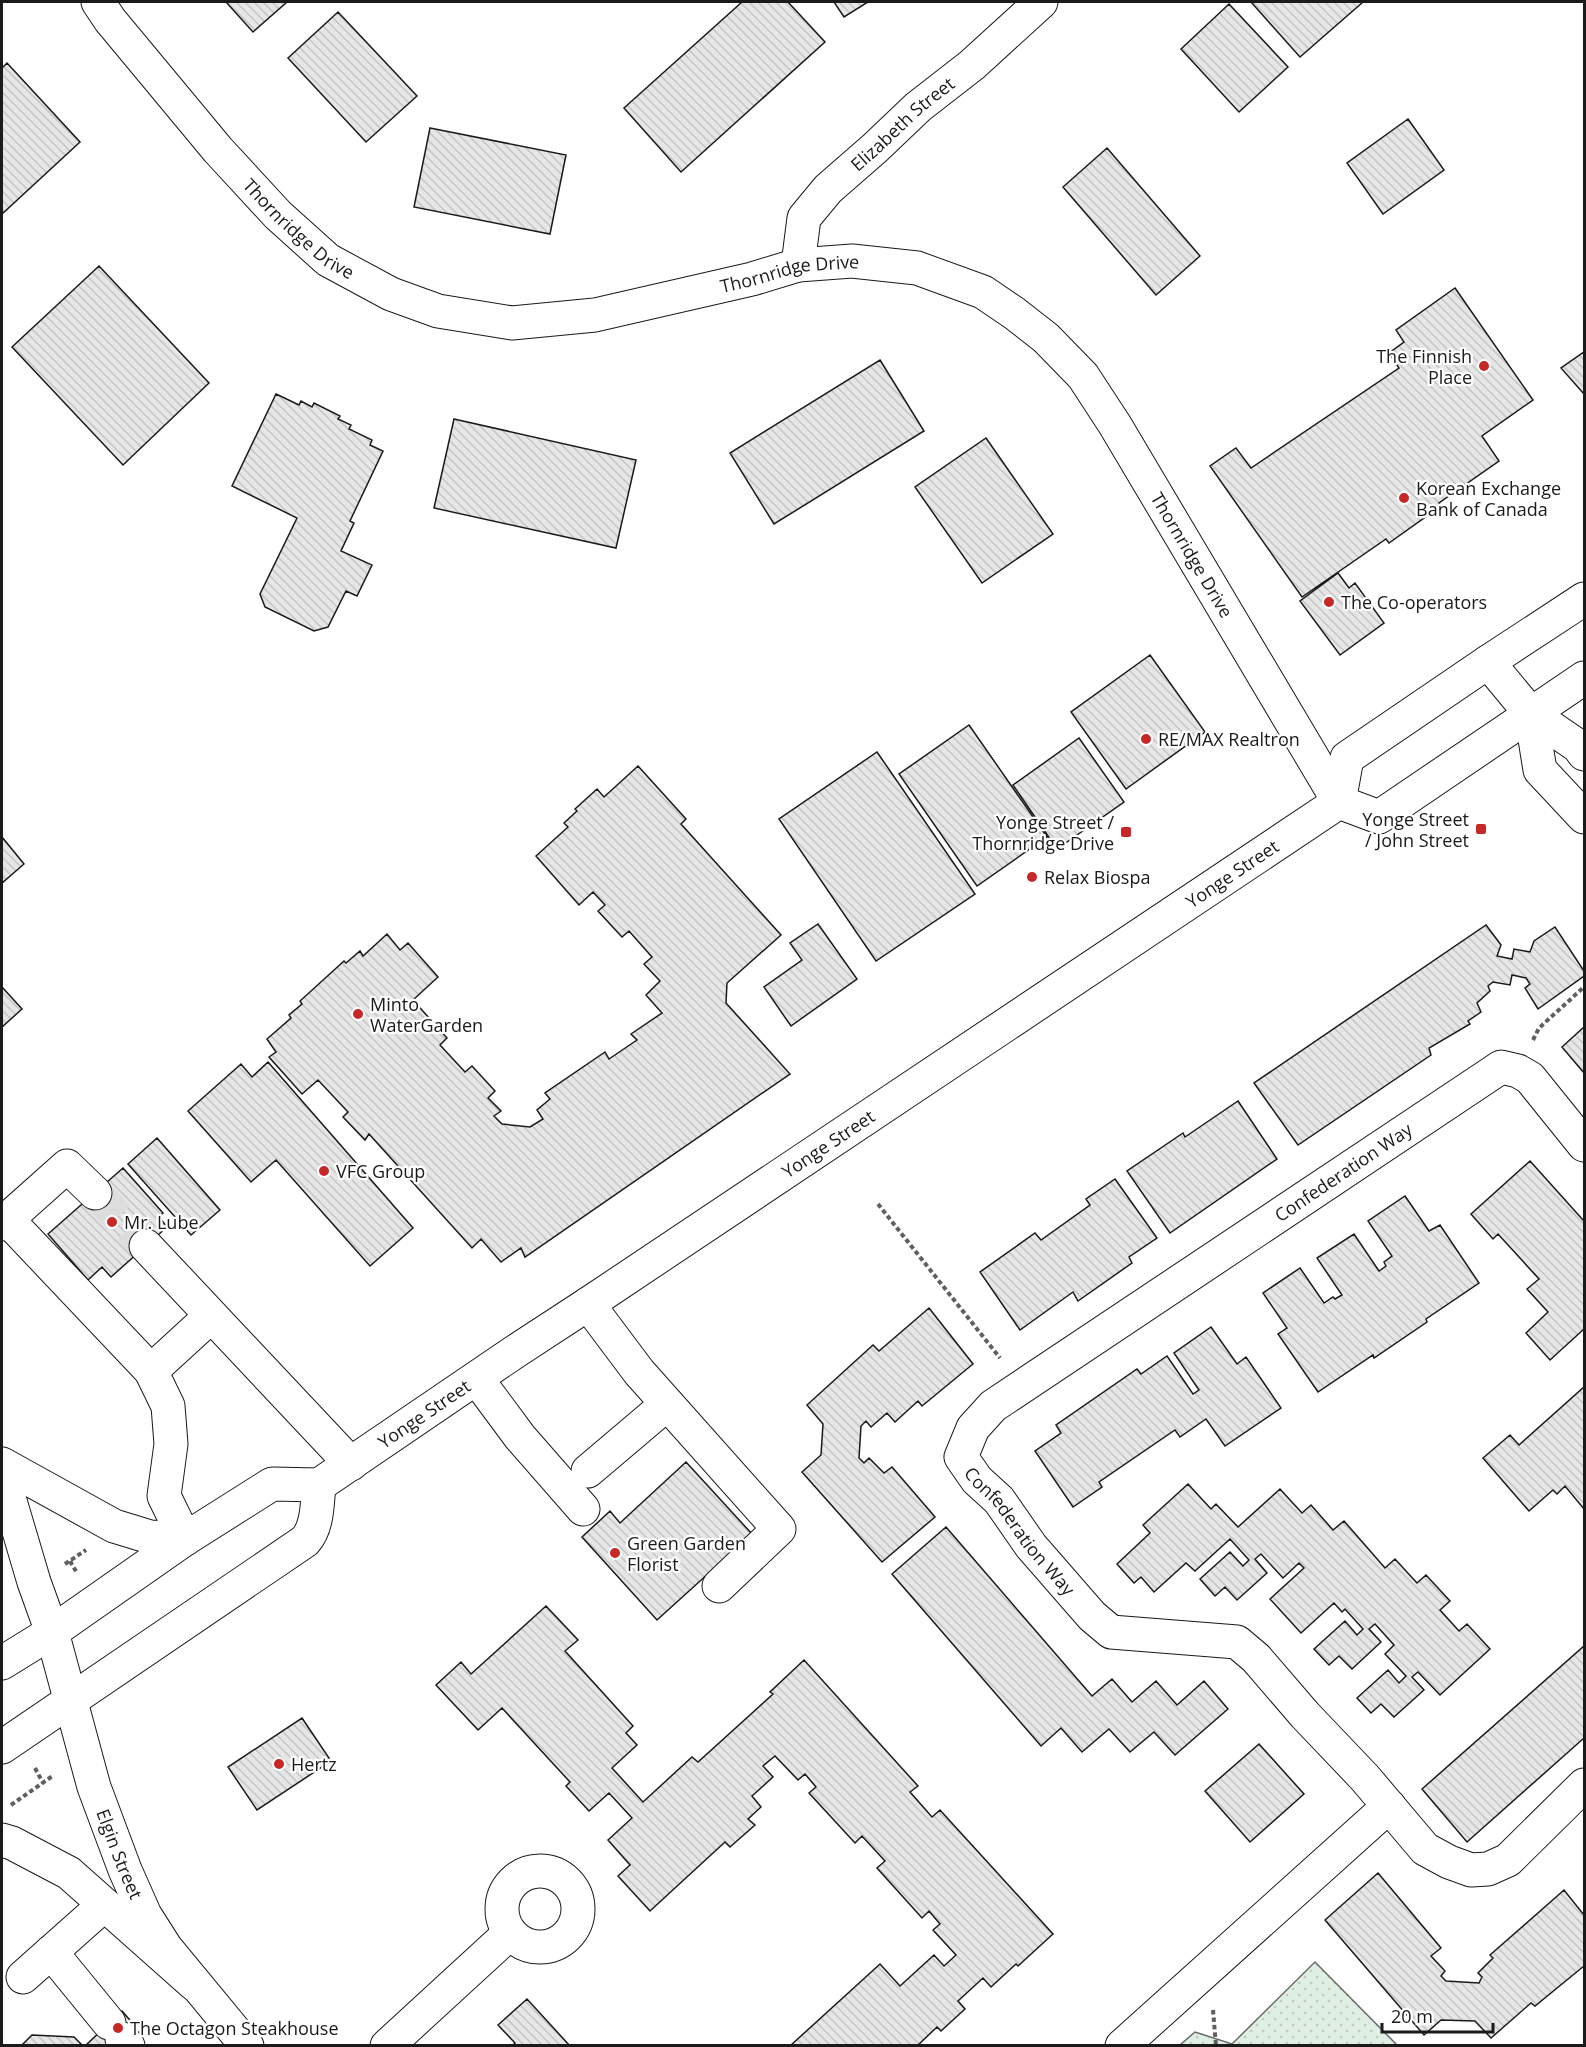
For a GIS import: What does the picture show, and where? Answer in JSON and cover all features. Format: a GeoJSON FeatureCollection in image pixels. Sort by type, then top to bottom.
{"type":"FeatureCollection","features":[{"type":"Feature","properties":{"kind":"street","name":"Thornridge Drive"},"geometry":{"type":"LineString","coordinates":[[98,2],[110,20],[218,150],[278,215],[328,260],[391,294],[438,311],[512,323],[595,315],[752,279],[798,265],[852,261],[917,268],[983,292],[1046,338],[1083,376],[1115,425],[1339,802]]}},
{"type":"Feature","properties":{"kind":"street","name":"Elizabeth Street"},"geometry":{"type":"LineString","coordinates":[[798,265],[804,218],[828,189],[918,107],[972,65],[1041,2]]}},
{"type":"Feature","properties":{"kind":"street"},"geometry":{"type":"LineString","coordinates":[[1584,599],[1347,758],[1339,802],[1379,817],[1584,678]]}},
{"type":"Feature","properties":{"kind":"street"},"geometry":{"type":"LineString","coordinates":[[1488,662],[1531,714],[1578,746],[1584,754]]}},
{"type":"Feature","properties":{"kind":"street"},"geometry":{"type":"LineString","coordinates":[[1531,714],[1540,770],[1584,817]]}},
{"type":"Feature","properties":{"kind":"street","name":"Yonge Street"},"geometry":{"type":"LineString","coordinates":[[319,1485],[1339,802]]}},
{"type":"Feature","properties":{"kind":"street","name":"Confederation Way"},"geometry":{"type":"LineString","coordinates":[[1518,1071],[1501,1067],[1467,1088],[993,1406],[973,1428],[961,1457],[977,1480],[999,1500],[1039,1555],[1092,1616],[1111,1632],[1237,1642],[1256,1658],[1425,1849],[1449,1862],[1470,1870],[1488,1869],[1508,1860],[1584,1785]]}},
{"type":"Feature","properties":{"kind":"street"},"geometry":{"type":"LineString","coordinates":[[1518,1071],[1530,1078],[1584,1145]]}},
{"type":"Feature","properties":{"kind":"street"},"geometry":{"type":"LineString","coordinates":[[95,1193],[67,1166],[4,1222],[151,1371],[168,1406],[171,1444],[164,1496],[185,1539]]}},
{"type":"Feature","properties":{"kind":"street"},"geometry":{"type":"LineString","coordinates":[[146,1246],[351,1464]]}},
{"type":"Feature","properties":{"kind":"street"},"geometry":{"type":"LineString","coordinates":[[588,1304],[639,1372],[779,1529],[719,1586]]}},
{"type":"Feature","properties":{"kind":"street"},"geometry":{"type":"LineString","coordinates":[[151,1371],[211,1316]]}},
{"type":"Feature","properties":{"kind":"street"},"geometry":{"type":"LineString","coordinates":[[477,1379],[520,1437],[583,1509]]}},
{"type":"Feature","properties":{"kind":"street"},"geometry":{"type":"LineString","coordinates":[[588,1471],[667,1404]]}},
{"type":"Feature","properties":{"kind":"street"},"geometry":{"type":"LineString","coordinates":[[2,1464],[114,1526],[150,1537],[185,1539]]}},
{"type":"Feature","properties":{"kind":"street","name":"Elgin Street"},"geometry":{"type":"LineString","coordinates":[[2,1474],[34,1582],[52,1632],[94,1787],[125,1870],[145,1915],[166,1948],[247,2046]]}},
{"type":"Feature","properties":{"kind":"street"},"geometry":{"type":"LineString","coordinates":[[2,1663],[52,1632],[185,1539],[272,1484],[319,1485],[315,1520],[310,1535],[305,1541],[2,1747]]}},
{"type":"Feature","properties":{"kind":"street"},"geometry":{"type":"LineString","coordinates":[[1122,2046],[1389,1806]]}},
{"type":"Feature","properties":{"kind":"street"},"geometry":{"type":"LineString","coordinates":[[2,1840],[69,1873],[194,1984]]}},
{"type":"Feature","properties":{"kind":"street"},"geometry":{"type":"LineString","coordinates":[[22,1977],[104,1905]]}},
{"type":"Feature","properties":{"kind":"street"},"geometry":{"type":"LineString","coordinates":[[387,2046],[510,1934]]}},
{"type":"Feature","properties":{"kind":"street"},"geometry":{"type":"LineString","coordinates":[[51,1952],[120,2036]]}},
{"type":"Feature","properties":{"kind":"path"},"geometry":{"type":"LineString","coordinates":[[1518,1071],[1539,1028],[1584,987]]}},
{"type":"Feature","properties":{"kind":"path"},"geometry":{"type":"LineString","coordinates":[[878,1204],[1023,1387]]}},
{"type":"Feature","properties":{"kind":"path"},"geometry":{"type":"LineString","coordinates":[[58,1569],[94,1545]]}},
{"type":"Feature","properties":{"kind":"path"},"geometry":{"type":"LineString","coordinates":[[70,1561],[79,1576]]}},
{"type":"Feature","properties":{"kind":"path"},"geometry":{"type":"LineString","coordinates":[[33,1765],[44,1783]]}},
{"type":"Feature","properties":{"kind":"path"},"geometry":{"type":"LineString","coordinates":[[10,1806],[55,1775]]}},
{"type":"Feature","properties":{"kind":"green space"},"geometry":{"type":"Polygon","coordinates":[[[1315,1962],[1397,2045],[1180,2045],[1195,2032],[1232,2044],[1315,1962]]]}},
{"type":"Feature","properties":{"kind":"building"},"geometry":{"type":"Polygon","coordinates":[[[226,2],[287,2],[253,32],[226,2]]]}},
{"type":"Feature","properties":{"kind":"building"},"geometry":{"type":"Polygon","coordinates":[[[742,2],[788,2],[825,42],[681,172],[624,108],[742,2]]]}},
{"type":"Feature","properties":{"kind":"building"},"geometry":{"type":"Polygon","coordinates":[[[834,2],[868,2],[844,17],[834,2]]]}},
{"type":"Feature","properties":{"kind":"building"},"geometry":{"type":"Polygon","coordinates":[[[1251,2],[1363,2],[1300,57],[1251,2]]]}},
{"type":"Feature","properties":{"kind":"building"},"geometry":{"type":"Polygon","coordinates":[[[1229,4],[1288,67],[1239,112],[1181,49],[1229,4]]]}},
{"type":"Feature","properties":{"kind":"building"},"geometry":{"type":"Polygon","coordinates":[[[338,12],[417,96],[366,142],[288,58],[338,12]]]}},
{"type":"Feature","properties":{"kind":"building"},"geometry":{"type":"Polygon","coordinates":[[[7,63],[80,142],[2,214],[2,68],[7,63]]]}},
{"type":"Feature","properties":{"kind":"building"},"geometry":{"type":"Polygon","coordinates":[[[1408,119],[1444,170],[1383,214],[1347,163],[1408,119]]]}},
{"type":"Feature","properties":{"kind":"building"},"geometry":{"type":"Polygon","coordinates":[[[430,128],[566,155],[550,234],[414,207],[430,128]]]}},
{"type":"Feature","properties":{"kind":"building"},"geometry":{"type":"Polygon","coordinates":[[[1107,148],[1200,256],[1156,295],[1063,187],[1107,148]]]}},
{"type":"Feature","properties":{"kind":"building"},"geometry":{"type":"Polygon","coordinates":[[[99,266],[209,383],[123,465],[12,347],[99,266]]]}},
{"type":"Feature","properties":{"kind":"building"},"geometry":{"type":"Polygon","coordinates":[[[1455,288],[1533,400],[1482,436],[1499,461],[1439,503],[1441,506],[1389,543],[1386,539],[1302,597],[1210,466],[1236,448],[1251,468],[1399,368],[1389,353],[1404,342],[1396,330],[1455,288]]]}},
{"type":"Feature","properties":{"kind":"building"},"geometry":{"type":"Polygon","coordinates":[[[1584,352],[1584,394],[1561,368],[1584,352]]]}},
{"type":"Feature","properties":{"kind":"building"},"geometry":{"type":"Polygon","coordinates":[[[880,360],[924,431],[774,524],[730,453],[880,360]]]}},
{"type":"Feature","properties":{"kind":"building"},"geometry":{"type":"Polygon","coordinates":[[[276,394],[299,405],[301,401],[312,407],[314,403],[340,416],[338,419],[351,425],[349,429],[372,440],[370,445],[383,451],[350,521],[354,523],[341,551],[372,565],[357,596],[346,591],[328,627],[314,631],[265,607],[260,594],[297,518],[232,486],[276,394]]]}},
{"type":"Feature","properties":{"kind":"building"},"geometry":{"type":"Polygon","coordinates":[[[454,419],[636,460],[616,548],[434,508],[454,419]]]}},
{"type":"Feature","properties":{"kind":"building"},"geometry":{"type":"Polygon","coordinates":[[[986,438],[1053,534],[982,583],[915,487],[986,438]]]}},
{"type":"Feature","properties":{"kind":"building"},"geometry":{"type":"Polygon","coordinates":[[[1338,573],[1349,588],[1355,583],[1384,623],[1340,655],[1300,601],[1338,573]]]}},
{"type":"Feature","properties":{"kind":"building"},"geometry":{"type":"Polygon","coordinates":[[[1150,655],[1205,732],[1126,789],[1071,712],[1150,655]]]}},
{"type":"Feature","properties":{"kind":"building"},"geometry":{"type":"Polygon","coordinates":[[[969,725],[1047,837],[977,886],[899,774],[969,725]]]}},
{"type":"Feature","properties":{"kind":"building"},"geometry":{"type":"Polygon","coordinates":[[[1079,738],[1124,802],[1057,849],[1013,785],[1079,738]]]}},
{"type":"Feature","properties":{"kind":"building"},"geometry":{"type":"Polygon","coordinates":[[[877,752],[975,894],[876,961],[779,819],[877,752]]]}},
{"type":"Feature","properties":{"kind":"building","name":"Minto WaterGarden"},"geometry":{"type":"Polygon","coordinates":[[[638,766],[686,819],[681,824],[781,935],[727,983],[726,1003],[790,1074],[525,1257],[521,1248],[501,1262],[481,1239],[472,1248],[369,1134],[365,1140],[343,1117],[348,1112],[318,1080],[302,1094],[269,1057],[276,1052],[267,1039],[291,1018],[289,1015],[302,1004],[300,1001],[344,961],[346,963],[360,951],[363,956],[387,934],[400,950],[408,943],[438,977],[413,1000],[447,1038],[440,1045],[465,1072],[472,1066],[495,1091],[488,1098],[501,1111],[494,1116],[502,1124],[530,1127],[543,1119],[537,1110],[550,1099],[545,1093],[605,1052],[609,1059],[637,1040],[631,1034],[662,1013],[646,995],[660,981],[644,964],[652,957],[629,931],[622,937],[598,911],[605,905],[593,892],[579,905],[536,856],[568,827],[564,823],[577,811],[575,809],[597,789],[604,797],[638,766]]]}},
{"type":"Feature","properties":{"kind":"building"},"geometry":{"type":"Polygon","coordinates":[[[2,837],[24,864],[2,883],[2,837]]]}},
{"type":"Feature","properties":{"kind":"building"},"geometry":{"type":"Polygon","coordinates":[[[818,924],[857,979],[791,1026],[764,987],[802,960],[790,943],[818,924]]]}},
{"type":"Feature","properties":{"kind":"building"},"geometry":{"type":"Polygon","coordinates":[[[1486,925],[1501,945],[1497,956],[1512,959],[1514,949],[1530,952],[1534,941],[1555,927],[1584,971],[1584,976],[1538,1009],[1525,988],[1530,984],[1526,978],[1512,975],[1510,985],[1493,982],[1488,986],[1490,991],[1477,1003],[1481,1012],[1468,1021],[1470,1024],[1429,1048],[1431,1055],[1298,1145],[1254,1083],[1486,925]]]}},
{"type":"Feature","properties":{"kind":"building"},"geometry":{"type":"Polygon","coordinates":[[[2,987],[22,1009],[2,1027],[2,987]]]}},
{"type":"Feature","properties":{"kind":"building"},"geometry":{"type":"Polygon","coordinates":[[[1584,1027],[1584,1073],[1562,1047],[1584,1027]]]}},
{"type":"Feature","properties":{"kind":"building","name":"VFC Group"},"geometry":{"type":"Polygon","coordinates":[[[268,1062],[413,1228],[370,1266],[276,1160],[251,1182],[188,1111],[241,1064],[252,1077],[268,1062]]]}},
{"type":"Feature","properties":{"kind":"building"},"geometry":{"type":"Polygon","coordinates":[[[1238,1101],[1277,1159],[1170,1233],[1127,1171],[1183,1133],[1185,1137],[1238,1101]]]}},
{"type":"Feature","properties":{"kind":"building"},"geometry":{"type":"Polygon","coordinates":[[[157,1138],[220,1210],[191,1235],[128,1164],[157,1138]]]}},
{"type":"Feature","properties":{"kind":"building"},"geometry":{"type":"Polygon","coordinates":[[[1530,1161],[1584,1221],[1584,1329],[1550,1360],[1526,1333],[1548,1312],[1527,1289],[1539,1279],[1498,1234],[1493,1239],[1471,1214],[1530,1161]]]}},
{"type":"Feature","properties":{"kind":"building","name":"Mr. Lube"},"geometry":{"type":"Polygon","coordinates":[[[123,1168],[163,1213],[159,1217],[167,1227],[111,1277],[102,1267],[88,1280],[48,1234],[123,1168]]]}},
{"type":"Feature","properties":{"kind":"building"},"geometry":{"type":"Polygon","coordinates":[[[1115,1179],[1157,1238],[1129,1257],[1132,1263],[1078,1301],[1073,1292],[1020,1330],[980,1272],[1035,1233],[1041,1240],[1090,1205],[1086,1199],[1115,1179]]]}},
{"type":"Feature","properties":{"kind":"building"},"geometry":{"type":"Polygon","coordinates":[[[1405,1196],[1429,1231],[1440,1225],[1479,1283],[1374,1358],[1373,1355],[1318,1392],[1278,1334],[1287,1328],[1263,1293],[1300,1268],[1324,1303],[1333,1297],[1335,1299],[1342,1295],[1317,1258],[1354,1234],[1379,1271],[1386,1266],[1384,1262],[1392,1256],[1368,1221],[1405,1196]]]}},
{"type":"Feature","properties":{"kind":"building"},"geometry":{"type":"Polygon","coordinates":[[[929,1308],[973,1364],[922,1406],[918,1401],[895,1422],[887,1413],[871,1427],[866,1421],[861,1426],[859,1458],[864,1463],[869,1458],[884,1473],[892,1467],[935,1517],[882,1562],[802,1472],[821,1455],[823,1424],[807,1405],[873,1345],[879,1351],[929,1308]]]}},
{"type":"Feature","properties":{"kind":"building"},"geometry":{"type":"Polygon","coordinates":[[[1211,1327],[1237,1364],[1246,1357],[1281,1408],[1225,1446],[1206,1419],[1180,1437],[1175,1430],[1099,1482],[1102,1487],[1073,1507],[1035,1451],[1061,1433],[1056,1425],[1137,1369],[1141,1374],[1167,1356],[1193,1394],[1199,1390],[1174,1353],[1211,1327]]]}},
{"type":"Feature","properties":{"kind":"building"},"geometry":{"type":"Polygon","coordinates":[[[1584,1387],[1584,1509],[1565,1486],[1557,1494],[1553,1490],[1529,1511],[1483,1458],[1510,1435],[1519,1445],[1584,1387]]]}},
{"type":"Feature","properties":{"kind":"building"},"geometry":{"type":"Polygon","coordinates":[[[686,1462],[752,1534],[657,1620],[582,1537],[610,1511],[620,1523],[686,1462]]]}},
{"type":"Feature","properties":{"kind":"building"},"geometry":{"type":"Polygon","coordinates":[[[1188,1484],[1211,1509],[1216,1504],[1238,1527],[1280,1489],[1302,1513],[1311,1505],[1333,1530],[1344,1521],[1385,1568],[1395,1559],[1417,1583],[1426,1575],[1450,1601],[1440,1610],[1459,1631],[1467,1624],[1490,1649],[1440,1695],[1418,1672],[1412,1677],[1424,1690],[1394,1717],[1381,1704],[1371,1713],[1357,1698],[1388,1670],[1399,1683],[1406,1676],[1385,1654],[1394,1645],[1375,1624],[1369,1629],[1381,1642],[1352,1669],[1339,1656],[1329,1665],[1314,1649],[1345,1621],[1357,1635],[1363,1629],[1345,1609],[1342,1612],[1334,1603],[1301,1633],[1270,1599],[1304,1568],[1299,1563],[1283,1578],[1261,1554],[1255,1559],[1267,1573],[1237,1600],[1225,1587],[1215,1596],[1200,1579],[1230,1552],[1243,1566],[1249,1560],[1230,1539],[1195,1571],[1186,1563],[1154,1592],[1141,1577],[1134,1583],[1117,1564],[1150,1533],[1143,1525],[1188,1484]]]}},
{"type":"Feature","properties":{"kind":"building"},"geometry":{"type":"Polygon","coordinates":[[[946,1527],[1092,1696],[1112,1679],[1132,1702],[1156,1681],[1177,1705],[1204,1681],[1228,1709],[1175,1755],[1154,1732],[1130,1752],[1109,1729],[1082,1752],[1061,1728],[1041,1746],[892,1574],[946,1527]]]}},
{"type":"Feature","properties":{"kind":"building"},"geometry":{"type":"Polygon","coordinates":[[[546,1606],[578,1640],[565,1651],[633,1726],[626,1733],[637,1745],[612,1768],[643,1802],[692,1757],[698,1762],[773,1694],[770,1692],[804,1660],[918,1786],[910,1792],[932,1817],[940,1810],[1053,1934],[991,1987],[983,1978],[958,2001],[965,2009],[941,2031],[937,2027],[917,2046],[790,2046],[880,1964],[900,1986],[934,1955],[944,1966],[956,1955],[933,1930],[940,1924],[929,1911],[922,1918],[877,1868],[885,1861],[862,1836],[855,1843],[809,1793],[816,1787],[805,1774],[798,1780],[775,1756],[763,1766],[773,1777],[752,1796],[761,1807],[748,1819],[755,1825],[730,1847],[725,1842],[650,1911],[618,1876],[630,1865],[608,1840],[632,1818],[609,1793],[589,1811],[566,1786],[570,1782],[502,1708],[478,1730],[436,1685],[461,1662],[471,1674],[546,1606]]]}},
{"type":"Feature","properties":{"kind":"building"},"geometry":{"type":"Polygon","coordinates":[[[1584,1646],[1584,1738],[1467,1842],[1422,1789],[1584,1646]]]}},
{"type":"Feature","properties":{"kind":"building","name":"Hertz"},"geometry":{"type":"Polygon","coordinates":[[[302,1718],[331,1761],[257,1810],[228,1767],[302,1718]]]}},
{"type":"Feature","properties":{"kind":"building"},"geometry":{"type":"Polygon","coordinates":[[[1259,1744],[1304,1794],[1250,1842],[1205,1791],[1259,1744]]]}},
{"type":"Feature","properties":{"kind":"building"},"geometry":{"type":"Polygon","coordinates":[[[1378,1873],[1441,1948],[1431,1956],[1445,1971],[1441,1976],[1446,1981],[1479,1983],[1482,1977],[1478,1973],[1493,1958],[1490,1955],[1564,1890],[1584,1915],[1584,1966],[1535,2006],[1531,2003],[1491,2038],[1475,2021],[1441,2020],[1424,2035],[1325,1920],[1378,1873]]]}},
{"type":"Feature","properties":{"kind":"building"},"geometry":{"type":"Polygon","coordinates":[[[527,1999],[570,2046],[512,2046],[515,2043],[498,2025],[527,1999]]]}},
{"type":"Feature","properties":{"kind":"building","name":"The Octagon Steakhouse"},"geometry":{"type":"Polygon","coordinates":[[[122,2011],[135,2026],[115,2046],[85,2046],[122,2011]]]}},
{"type":"Feature","properties":{"kind":"building","name":"The Octagon Steakhouse"},"geometry":{"type":"Polygon","coordinates":[[[32,2035],[74,2037],[83,2046],[21,2046],[32,2035]]]}},
{"type":"Feature","properties":{"kind":"tunnel"},"geometry":{"type":"LineString","coordinates":[[95,1193],[146,1246]]}},
{"type":"Feature","properties":{"kind":"place","name":"The Finnish Place"},"geometry":{"type":"Point","coordinates":[1484,366]}},
{"type":"Feature","properties":{"kind":"place","name":"Korean Exchange Bank of Canada"},"geometry":{"type":"Point","coordinates":[1404,498]}},
{"type":"Feature","properties":{"kind":"place","name":"The Co-operators"},"geometry":{"type":"Point","coordinates":[1329,602]}},
{"type":"Feature","properties":{"kind":"place","name":"RE/MAX Realtron"},"geometry":{"type":"Point","coordinates":[1146,739]}},
{"type":"Feature","properties":{"kind":"place","name":"Yonge Street / John Street"},"geometry":{"type":"Point","coordinates":[1481,829]}},
{"type":"Feature","properties":{"kind":"place","name":"Yonge Street / Thornridge Drive"},"geometry":{"type":"Point","coordinates":[1126,832]}},
{"type":"Feature","properties":{"kind":"place","name":"Relax Biospa"},"geometry":{"type":"Point","coordinates":[1032,877]}},
{"type":"Feature","properties":{"kind":"place","name":"Minto WaterGarden"},"geometry":{"type":"Point","coordinates":[358,1014]}},
{"type":"Feature","properties":{"kind":"place","name":"VFC Group"},"geometry":{"type":"Point","coordinates":[324,1171]}},
{"type":"Feature","properties":{"kind":"place","name":"Mr. Lube"},"geometry":{"type":"Point","coordinates":[112,1222]}},
{"type":"Feature","properties":{"kind":"place","name":"Green Garden Florist"},"geometry":{"type":"Point","coordinates":[615,1553]}},
{"type":"Feature","properties":{"kind":"place","name":"Hertz"},"geometry":{"type":"Point","coordinates":[279,1764]}},
{"type":"Feature","properties":{"kind":"place","name":"The Octagon Steakhouse"},"geometry":{"type":"Point","coordinates":[118,2028]}}]}
